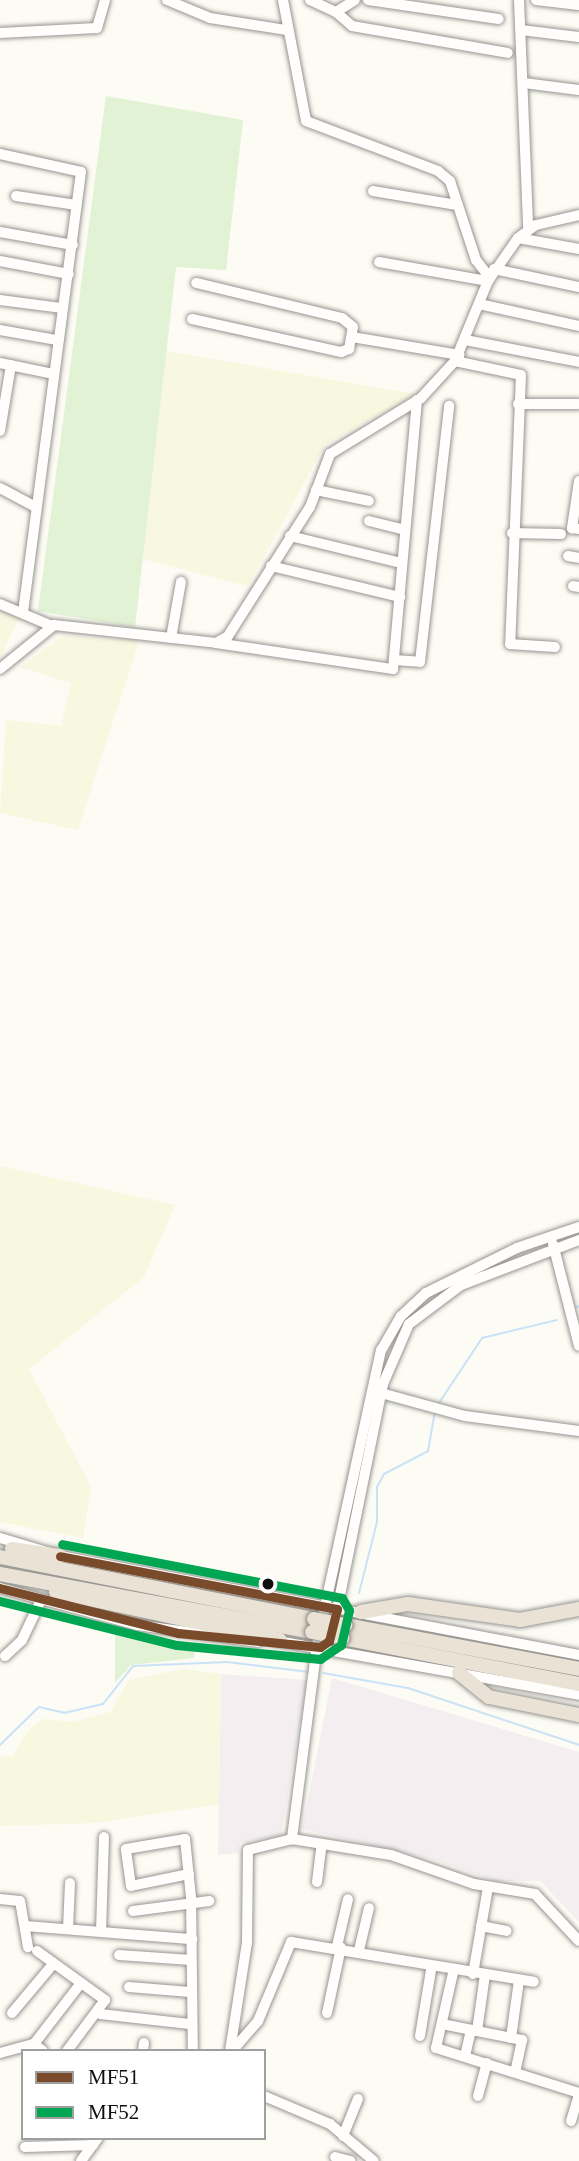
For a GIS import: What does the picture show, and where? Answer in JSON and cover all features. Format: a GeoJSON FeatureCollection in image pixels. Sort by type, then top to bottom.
{"type":"FeatureCollection","features":[{"type":"Feature","properties":{"kind":"highway"},"geometry":{"type":"LineString","coordinates":[[0,1547],[60,1556]]}},
{"type":"Feature","properties":{"kind":"highway"},"geometry":{"type":"LineString","coordinates":[[0,1557],[579,1684]]}},
{"type":"Feature","properties":{"kind":"highway"},"geometry":{"type":"LineString","coordinates":[[6,1575],[313,1625]]}},
{"type":"Feature","properties":{"kind":"highway"},"geometry":{"type":"LineString","coordinates":[[6,1575],[84,1601],[280,1640]]}},
{"type":"Feature","properties":{"kind":"highway"},"geometry":{"type":"LineString","coordinates":[[361,1612],[408,1604],[520,1620],[579,1609]]}},
{"type":"Feature","properties":{"kind":"highway"},"geometry":{"type":"LineString","coordinates":[[344,1631],[579,1669]]}},
{"type":"Feature","properties":{"kind":"highway"},"geometry":{"type":"LineString","coordinates":[[459,1673],[497,1699],[579,1715]]}},
{"type":"Feature","properties":{"kind":"street"},"geometry":{"type":"LineString","coordinates":[[0,33],[97,28],[105,0]]}},
{"type":"Feature","properties":{"kind":"street"},"geometry":{"type":"LineString","coordinates":[[167,0],[210,18],[287,30]]}},
{"type":"Feature","properties":{"kind":"street"},"geometry":{"type":"LineString","coordinates":[[283,0],[306,121],[438,171],[457,205],[476,260],[491,276]]}},
{"type":"Feature","properties":{"kind":"street"},"geometry":{"type":"LineString","coordinates":[[310,0],[336,12],[352,26],[508,52]]}},
{"type":"Feature","properties":{"kind":"street"},"geometry":{"type":"LineString","coordinates":[[336,12],[355,0]]}},
{"type":"Feature","properties":{"kind":"street"},"geometry":{"type":"LineString","coordinates":[[368,0],[499,19]]}},
{"type":"Feature","properties":{"kind":"street"},"geometry":{"type":"LineString","coordinates":[[519,0],[528,229]]}},
{"type":"Feature","properties":{"kind":"street"},"geometry":{"type":"LineString","coordinates":[[536,0],[579,5]]}},
{"type":"Feature","properties":{"kind":"street"},"geometry":{"type":"LineString","coordinates":[[521,30],[579,37]]}},
{"type":"Feature","properties":{"kind":"street"},"geometry":{"type":"LineString","coordinates":[[524,83],[579,90]]}},
{"type":"Feature","properties":{"kind":"street"},"geometry":{"type":"LineString","coordinates":[[0,154],[81,172],[23,610]]}},
{"type":"Feature","properties":{"kind":"street"},"geometry":{"type":"LineString","coordinates":[[373,191],[457,205]]}},
{"type":"Feature","properties":{"kind":"street"},"geometry":{"type":"LineString","coordinates":[[16,196],[76,205]]}},
{"type":"Feature","properties":{"kind":"street"},"geometry":{"type":"LineString","coordinates":[[216,643],[228,636],[290,536],[335,448],[417,400],[457,358],[491,276],[518,238],[528,229],[579,215]]}},
{"type":"Feature","properties":{"kind":"street"},"geometry":{"type":"LineString","coordinates":[[0,232],[73,245]]}},
{"type":"Feature","properties":{"kind":"street"},"geometry":{"type":"LineString","coordinates":[[518,238],[579,249]]}},
{"type":"Feature","properties":{"kind":"street"},"geometry":{"type":"LineString","coordinates":[[0,261],[69,274]]}},
{"type":"Feature","properties":{"kind":"street"},"geometry":{"type":"LineString","coordinates":[[379,262],[579,288]]}},
{"type":"Feature","properties":{"kind":"street"},"geometry":{"type":"LineString","coordinates":[[192,319],[341,352],[352,337],[353,327],[342,318],[197,283]]}},
{"type":"Feature","properties":{"kind":"street"},"geometry":{"type":"LineString","coordinates":[[0,300],[62,308]]}},
{"type":"Feature","properties":{"kind":"street"},"geometry":{"type":"LineString","coordinates":[[478,304],[579,326]]}},
{"type":"Feature","properties":{"kind":"street"},"geometry":{"type":"LineString","coordinates":[[0,330],[58,340]]}},
{"type":"Feature","properties":{"kind":"street"},"geometry":{"type":"LineString","coordinates":[[352,337],[457,358],[521,375],[512,533],[510,644],[555,647]]}},
{"type":"Feature","properties":{"kind":"street"},"geometry":{"type":"LineString","coordinates":[[465,340],[579,362]]}},
{"type":"Feature","properties":{"kind":"street"},"geometry":{"type":"LineString","coordinates":[[0,363],[53,374]]}},
{"type":"Feature","properties":{"kind":"street"},"geometry":{"type":"LineString","coordinates":[[0,431],[11,365]]}},
{"type":"Feature","properties":{"kind":"street"},"geometry":{"type":"LineString","coordinates":[[0,604],[23,610],[52,626],[216,643],[393,669],[417,400]]}},
{"type":"Feature","properties":{"kind":"street"},"geometry":{"type":"LineString","coordinates":[[518,404],[578,404]]}},
{"type":"Feature","properties":{"kind":"street"},"geometry":{"type":"LineString","coordinates":[[394,660],[420,662],[449,407]]}},
{"type":"Feature","properties":{"kind":"street"},"geometry":{"type":"LineString","coordinates":[[579,481],[572,528],[579,529]]}},
{"type":"Feature","properties":{"kind":"street"},"geometry":{"type":"LineString","coordinates":[[0,488],[35,507]]}},
{"type":"Feature","properties":{"kind":"street"},"geometry":{"type":"LineString","coordinates":[[316,489],[369,501]]}},
{"type":"Feature","properties":{"kind":"street"},"geometry":{"type":"LineString","coordinates":[[369,522],[405,530]]}},
{"type":"Feature","properties":{"kind":"street"},"geometry":{"type":"LineString","coordinates":[[512,533],[561,534]]}},
{"type":"Feature","properties":{"kind":"street"},"geometry":{"type":"LineString","coordinates":[[290,536],[402,563]]}},
{"type":"Feature","properties":{"kind":"street"},"geometry":{"type":"LineString","coordinates":[[271,566],[400,597]]}},
{"type":"Feature","properties":{"kind":"street"},"geometry":{"type":"LineString","coordinates":[[171,638],[181,582]]}},
{"type":"Feature","properties":{"kind":"street"},"geometry":{"type":"LineString","coordinates":[[1,670],[52,626]]}},
{"type":"Feature","properties":{"kind":"street"},"geometry":{"type":"LineString","coordinates":[[320,1647],[329,1641],[337,1609],[381,1393],[392,1354],[432,1303],[579,1227]]}},
{"type":"Feature","properties":{"kind":"street"},"geometry":{"type":"LineString","coordinates":[[292,1839],[324,1606],[367,1399],[381,1350],[401,1316],[457,1275],[553,1242],[579,1240]]}},
{"type":"Feature","properties":{"kind":"street"},"geometry":{"type":"LineString","coordinates":[[553,1242],[579,1346]]}},
{"type":"Feature","properties":{"kind":"street"},"geometry":{"type":"LineString","coordinates":[[381,1393],[437,1408],[579,1431]]}},
{"type":"Feature","properties":{"kind":"street"},"geometry":{"type":"LineString","coordinates":[[0,1538],[60,1556],[579,1655]]}},
{"type":"Feature","properties":{"kind":"street"},"geometry":{"type":"LineString","coordinates":[[0,1588],[178,1633],[280,1640],[579,1695]]}},
{"type":"Feature","properties":{"kind":"street"},"geometry":{"type":"LineString","coordinates":[[5,1656],[22,1640],[41,1600]]}},
{"type":"Feature","properties":{"kind":"street"},"geometry":{"type":"LineString","coordinates":[[101,1932],[104,1837]]}},
{"type":"Feature","properties":{"kind":"street"},"geometry":{"type":"LineString","coordinates":[[189,1874],[131,1886],[126,1849],[185,1839],[189,1874],[191,1903],[189,2024],[193,2049]]}},
{"type":"Feature","properties":{"kind":"street"},"geometry":{"type":"LineString","coordinates":[[231,2049],[247,1943],[248,1850],[292,1839],[418,1862],[488,1887],[535,1894],[579,1941]]}},
{"type":"Feature","properties":{"kind":"street"},"geometry":{"type":"LineString","coordinates":[[317,1882],[322,1844]]}},
{"type":"Feature","properties":{"kind":"street"},"geometry":{"type":"LineString","coordinates":[[68,1929],[70,1884]]}},
{"type":"Feature","properties":{"kind":"street"},"geometry":{"type":"LineString","coordinates":[[473,1974],[488,1887]]}},
{"type":"Feature","properties":{"kind":"street"},"geometry":{"type":"LineString","coordinates":[[0,1899],[20,1901],[33,1949],[105,2000],[100,2014],[69,2049]]}},
{"type":"Feature","properties":{"kind":"street"},"geometry":{"type":"LineString","coordinates":[[327,2013],[348,1899]]}},
{"type":"Feature","properties":{"kind":"street"},"geometry":{"type":"LineString","coordinates":[[133,1911],[209,1901]]}},
{"type":"Feature","properties":{"kind":"street"},"geometry":{"type":"LineString","coordinates":[[359,1951],[369,1908]]}},
{"type":"Feature","properties":{"kind":"street"},"geometry":{"type":"LineString","coordinates":[[25,1926],[192,1939]]}},
{"type":"Feature","properties":{"kind":"street"},"geometry":{"type":"LineString","coordinates":[[481,1926],[507,1931]]}},
{"type":"Feature","properties":{"kind":"street"},"geometry":{"type":"LineString","coordinates":[[233,2049],[258,2021],[287,1946],[339,1946],[431,1970],[534,1982]]}},
{"type":"Feature","properties":{"kind":"street"},"geometry":{"type":"LineString","coordinates":[[119,1955],[191,1960]]}},
{"type":"Feature","properties":{"kind":"street"},"geometry":{"type":"LineString","coordinates":[[12,2013],[54,1963]]}},
{"type":"Feature","properties":{"kind":"street"},"geometry":{"type":"LineString","coordinates":[[420,2036],[431,1970]]}},
{"type":"Feature","properties":{"kind":"street"},"geometry":{"type":"LineString","coordinates":[[453,1973],[436,2048],[515,2071],[579,2094],[571,2120]]}},
{"type":"Feature","properties":{"kind":"street"},"geometry":{"type":"LineString","coordinates":[[465,2056],[474,2030],[485,1975]]}},
{"type":"Feature","properties":{"kind":"street"},"geometry":{"type":"LineString","coordinates":[[511,2038],[519,1980]]}},
{"type":"Feature","properties":{"kind":"street"},"geometry":{"type":"LineString","coordinates":[[0,2053],[34,2044],[81,1983]]}},
{"type":"Feature","properties":{"kind":"street"},"geometry":{"type":"LineString","coordinates":[[129,1987],[190,1992]]}},
{"type":"Feature","properties":{"kind":"street"},"geometry":{"type":"LineString","coordinates":[[100,2014],[189,2024]]}},
{"type":"Feature","properties":{"kind":"street"},"geometry":{"type":"LineString","coordinates":[[442,2024],[522,2040],[515,2071]]}},
{"type":"Feature","properties":{"kind":"street"},"geometry":{"type":"LineString","coordinates":[[34,2044],[40,2049]]}},
{"type":"Feature","properties":{"kind":"street"},"geometry":{"type":"LineString","coordinates":[[478,2096],[486,2063]]}},
{"type":"Feature","properties":{"kind":"street"},"geometry":{"type":"LineString","coordinates":[[266,2097],[305,2110],[343,2136],[362,2158],[374,2161]]}},
{"type":"Feature","properties":{"kind":"street"},"geometry":{"type":"LineString","coordinates":[[343,2136],[358,2099]]}},
{"type":"Feature","properties":{"kind":"street"},"geometry":{"type":"LineString","coordinates":[[25,2147],[96,2142]]}},
{"type":"Feature","properties":{"kind":"street"},"geometry":{"type":"LineString","coordinates":[[81,2161],[96,2142]]}},
{"type":"Feature","properties":{"kind":"street"},"geometry":{"type":"LineString","coordinates":[[335,2157],[350,2161]]}},
{"type":"Feature","properties":{"kind":"shaded area"},"geometry":{"type":"Polygon","coordinates":[[[221,1674],[307,1680],[281,1836],[240,1843],[239,1853],[218,1855],[221,1674]]]}},
{"type":"Feature","properties":{"kind":"shaded area"},"geometry":{"type":"Polygon","coordinates":[[[332,1678],[579,1752],[579,1922],[540,1881],[495,1881],[432,1859],[302,1829],[332,1678]]]}},
{"type":"Feature","properties":{"kind":"green space"},"geometry":{"type":"Polygon","coordinates":[[[106,96],[243,120],[226,270],[176,267],[135,627],[38,611],[106,96]]]}},
{"type":"Feature","properties":{"kind":"green space"},"geometry":{"type":"Polygon","coordinates":[[[166,351],[415,394],[325,445],[248,586],[142,559],[166,351]]]}},
{"type":"Feature","properties":{"kind":"green space"},"geometry":{"type":"Polygon","coordinates":[[[0,610],[20,616],[0,658],[0,610]]]}},
{"type":"Feature","properties":{"kind":"green space"},"geometry":{"type":"Polygon","coordinates":[[[63,636],[139,641],[78,830],[0,813],[6,720],[61,726],[71,683],[20,667],[63,636]]]}},
{"type":"Feature","properties":{"kind":"green space"},"geometry":{"type":"Polygon","coordinates":[[[0,1166],[175,1205],[144,1277],[29,1369],[91,1487],[83,1538],[0,1522],[0,1166]]]}},
{"type":"Feature","properties":{"kind":"green space"},"geometry":{"type":"Polygon","coordinates":[[[115,1629],[196,1644],[194,1658],[131,1665],[115,1683],[115,1629]]]}},
{"type":"Feature","properties":{"kind":"green space"},"geometry":{"type":"Polygon","coordinates":[[[184,1669],[221,1674],[219,1804],[96,1823],[0,1826],[0,1757],[13,1756],[26,1733],[42,1719],[73,1722],[110,1712],[129,1680],[184,1669]]]}},
{"type":"Feature","properties":{"kind":"waterway"},"geometry":{"type":"LineString","coordinates":[[439,1403],[482,1338],[557,1320]]}},
{"type":"Feature","properties":{"kind":"waterway"},"geometry":{"type":"LineString","coordinates":[[359,1593],[377,1522],[377,1487],[384,1474],[428,1451],[435,1411]]}},
{"type":"Feature","properties":{"kind":"waterway"},"geometry":{"type":"LineString","coordinates":[[0,1745],[39,1707],[64,1713],[103,1704],[133,1666],[227,1662],[309,1672]]}},
{"type":"Feature","properties":{"kind":"waterway"},"geometry":{"type":"LineString","coordinates":[[323,1673],[408,1688],[579,1745]]}},
{"type":"Feature","properties":{"kind":"transit line","name":"MF52"},"geometry":{"type":"LineString","coordinates":[[0,1601],[177,1645],[320,1659],[341,1645],[349,1610],[342,1598],[62,1544]]}},
{"type":"Feature","properties":{"kind":"transit line","name":"MF51"},"geometry":{"type":"LineString","coordinates":[[0,1588],[178,1633],[320,1647],[329,1641],[337,1609],[60,1556]]}}]}
